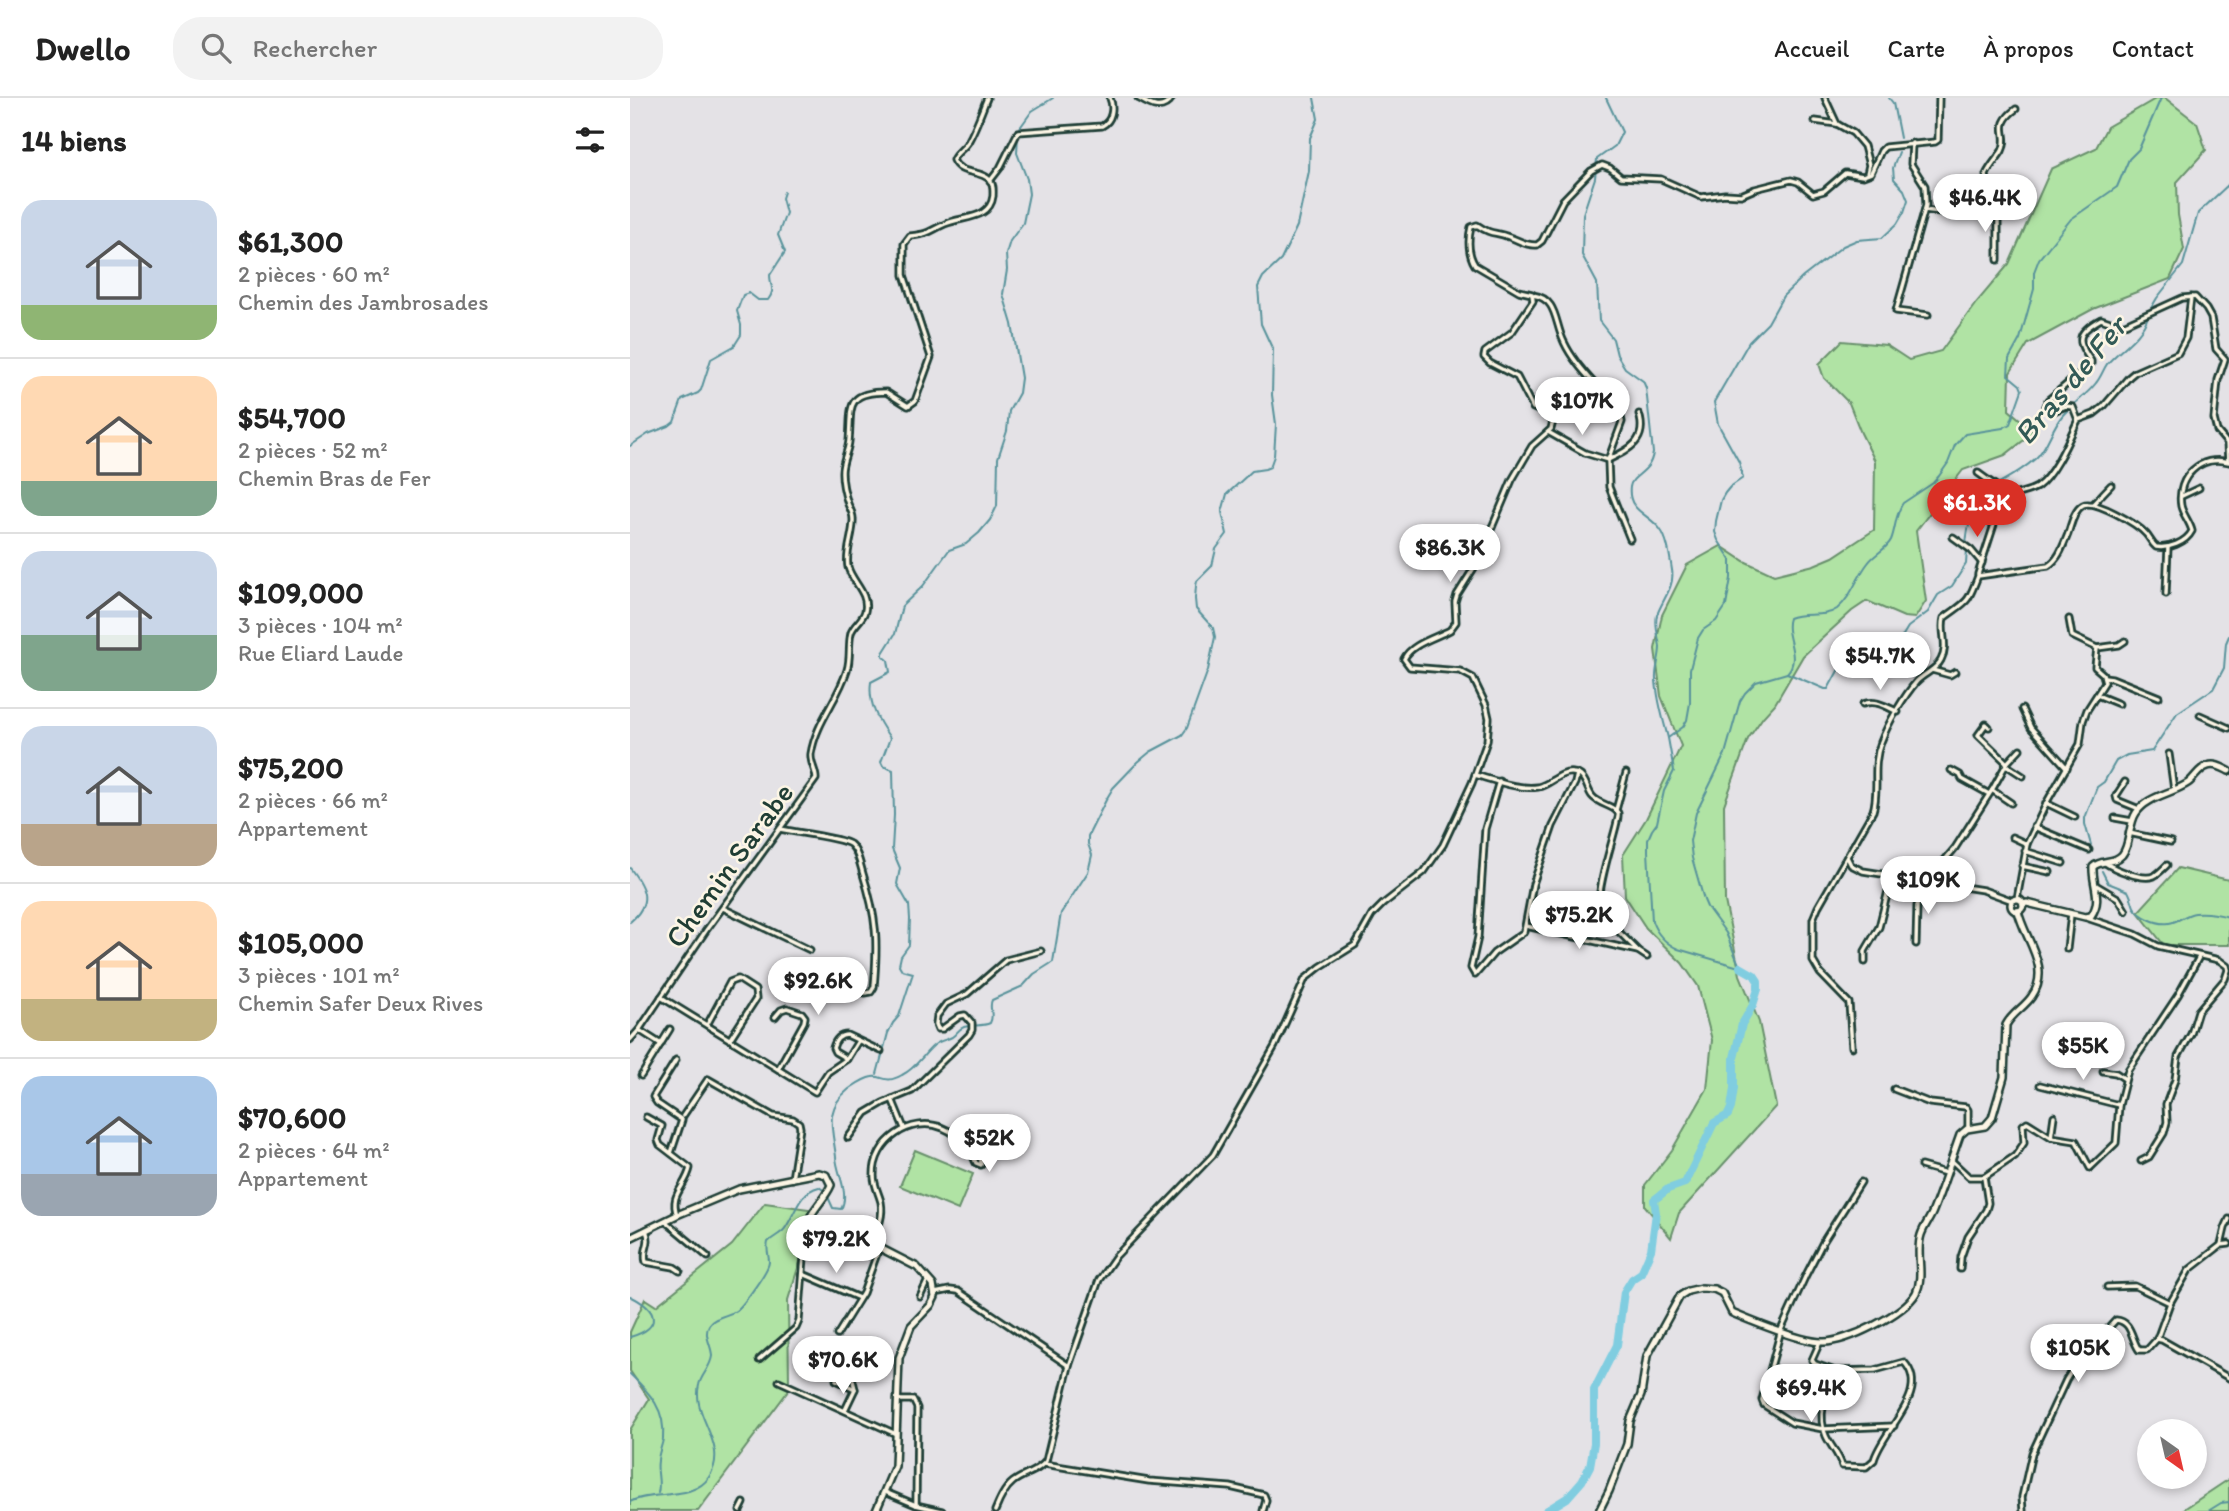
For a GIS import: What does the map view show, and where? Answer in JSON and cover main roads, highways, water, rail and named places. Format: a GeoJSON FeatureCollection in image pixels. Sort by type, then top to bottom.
{"type":"FeatureCollection","features":[{"type":"Feature","properties":{"kind":"waterway"},"geometry":{"type":"LineString","coordinates":[[1019,129],[1032,111],[1053,98]]}},
{"type":"Feature","properties":{"kind":"waterway"},"geometry":{"type":"LineString","coordinates":[[828,1197],[833,1208],[841,1209],[844,1190],[832,1129],[833,1112],[841,1097],[866,1079],[876,1077],[888,1080],[902,1075],[935,1044],[952,1037],[962,1028],[990,1023],[992,1000],[1023,986],[1034,974],[1053,962],[1061,913],[1088,872],[1092,855],[1088,836],[1107,798],[1138,762],[1150,752],[1182,735],[1187,728],[1208,670],[1215,637],[1213,628],[1196,609],[1197,581],[1212,566],[1216,549],[1227,534],[1222,512],[1227,494],[1252,471],[1270,467],[1274,456],[1276,424],[1272,395],[1273,350],[1261,324],[1258,287],[1263,277],[1281,260],[1297,226],[1309,171],[1310,138],[1318,119],[1314,98]]}},
{"type":"Feature","properties":{"kind":"waterway"},"geometry":{"type":"LineString","coordinates":[[1606,98],[1622,132],[1615,146],[1597,159],[1595,178],[1583,214],[1582,255],[1597,283],[1599,321],[1613,339],[1617,355],[1625,368],[1643,381],[1646,388],[1653,453],[1645,470],[1631,483],[1630,495],[1635,507],[1663,533],[1672,570],[1672,582],[1656,623],[1660,647],[1656,672],[1657,687],[1668,738]]}},
{"type":"Feature","properties":{"kind":"waterway"},"geometry":{"type":"LineString","coordinates":[[1889,98],[1893,103],[1900,138]]}},
{"type":"Feature","properties":{"kind":"waterway"},"geometry":{"type":"LineString","coordinates":[[1787,673],[1793,660],[1788,632],[1789,618],[1826,614],[1837,609],[1868,563],[1891,540],[1903,503],[1933,483],[1948,463],[1955,445],[1965,434],[2003,428],[2010,424],[2022,390],[2008,375],[2009,359],[2020,339],[2039,259],[2071,219],[2117,187],[2129,159],[2139,149],[2161,98]]}},
{"type":"Feature","properties":{"kind":"waterway"},"geometry":{"type":"LineString","coordinates":[[877,1074],[888,1033],[899,1016],[913,973],[902,970],[899,965],[901,956],[909,945],[909,905],[897,884],[900,868],[892,849],[893,770],[883,766],[881,762],[890,738],[875,712],[871,682],[890,672],[888,660],[883,653],[895,634],[902,606],[923,586],[949,550],[966,544],[979,533],[997,506],[998,458],[1007,431],[1009,411],[1019,393],[1021,378],[1012,324],[1003,294],[1007,270],[1006,254],[1010,241],[1023,223],[1029,194],[1027,179],[1017,153],[1018,135]]}},
{"type":"Feature","properties":{"kind":"waterway"},"geometry":{"type":"LineString","coordinates":[[1739,967],[1678,949],[1659,934],[1652,921],[1648,851],[1648,839],[1657,823],[1664,791],[1674,771],[1668,738],[1683,727],[1687,720],[1690,669],[1698,638],[1703,630],[1716,621],[1726,606],[1731,578],[1731,560],[1718,540],[1715,532],[1716,521],[1725,493],[1743,478],[1739,462],[1718,424],[1714,402],[1749,342],[1768,323],[1783,296],[1843,246],[1857,240],[1882,238],[1897,224],[1908,200],[1904,190],[1894,179],[1893,168],[1899,152]]}},
{"type":"Feature","properties":{"kind":"waterway","name":"Bras de Fer"},"geometry":{"type":"LineString","coordinates":[[2150,310],[2183,265],[2198,213],[2229,184]]}},
{"type":"Feature","properties":{"kind":"waterway"},"geometry":{"type":"LineString","coordinates":[[630,446],[674,422],[682,400],[701,390],[711,359],[734,346],[741,335],[737,311],[743,295],[749,293],[758,300],[768,300],[770,297],[770,275],[785,252],[778,235],[786,213],[782,198],[784,192]]}},
{"type":"Feature","properties":{"kind":"waterway","name":"Bras de Fer"},"geometry":{"type":"LineString","coordinates":[[1966,544],[1974,507],[1981,497],[2040,454],[2062,416],[2092,387],[2107,364],[2141,330],[2148,316]]}},
{"type":"Feature","properties":{"kind":"waterway","name":"Bras de Fer"},"geometry":{"type":"LineString","coordinates":[[1740,967],[1726,933],[1704,900],[1690,841],[1696,813],[1725,754],[1740,701],[1756,682],[1787,673],[1828,689],[1839,669],[1868,667],[1891,655],[1908,627],[1928,612],[1938,595],[1952,586],[1966,564],[1967,549]]}},
{"type":"Feature","properties":{"kind":"waterway"},"geometry":{"type":"LineString","coordinates":[[2091,845],[2085,818],[2097,787],[2104,782],[2116,761],[2127,755],[2152,751],[2177,713],[2213,689],[2224,668],[2229,636]]}},
{"type":"Feature","properties":{"kind":"waterway"},"geometry":{"type":"LineString","coordinates":[[630,868],[640,883],[644,896],[642,908],[630,922]]}},
{"type":"Feature","properties":{"kind":"waterway"},"geometry":{"type":"LineString","coordinates":[[2102,871],[2108,883],[2128,891],[2137,911],[2155,921],[2172,922],[2195,913],[2229,917]]}},
{"type":"Feature","properties":{"kind":"waterway"},"geometry":{"type":"LineString","coordinates":[[1546,1511],[1567,1498],[1582,1481],[1590,1466],[1594,1443],[1594,1390],[1617,1345],[1624,1292],[1632,1279],[1641,1273],[1651,1250],[1656,1213],[1654,1200],[1668,1189],[1685,1183],[1714,1123],[1728,1115],[1731,1108],[1734,1058],[1742,1024],[1753,1005],[1758,989],[1758,981],[1754,975],[1740,967]]}},
{"type":"Feature","properties":{"kind":"waterway"},"geometry":{"type":"LineString","coordinates":[[630,1502],[693,1489],[709,1477],[715,1454],[698,1397],[700,1381],[712,1356],[707,1329],[715,1320],[737,1310],[750,1295],[768,1266],[768,1242],[784,1229],[802,1198],[819,1187],[826,1192]]}},
{"type":"Feature","properties":{"kind":"waterway"},"geometry":{"type":"LineString","coordinates":[[630,1296],[646,1306],[653,1318],[648,1328],[630,1337]]}},
{"type":"Feature","properties":{"kind":"waterway"},"geometry":{"type":"LineString","coordinates":[[630,1374],[650,1395],[662,1419],[658,1493]]}},
{"type":"Feature","properties":{"kind":"waterway"},"geometry":{"type":"LineString","coordinates":[[2208,1511],[2221,1503],[2229,1502]]}}]}
